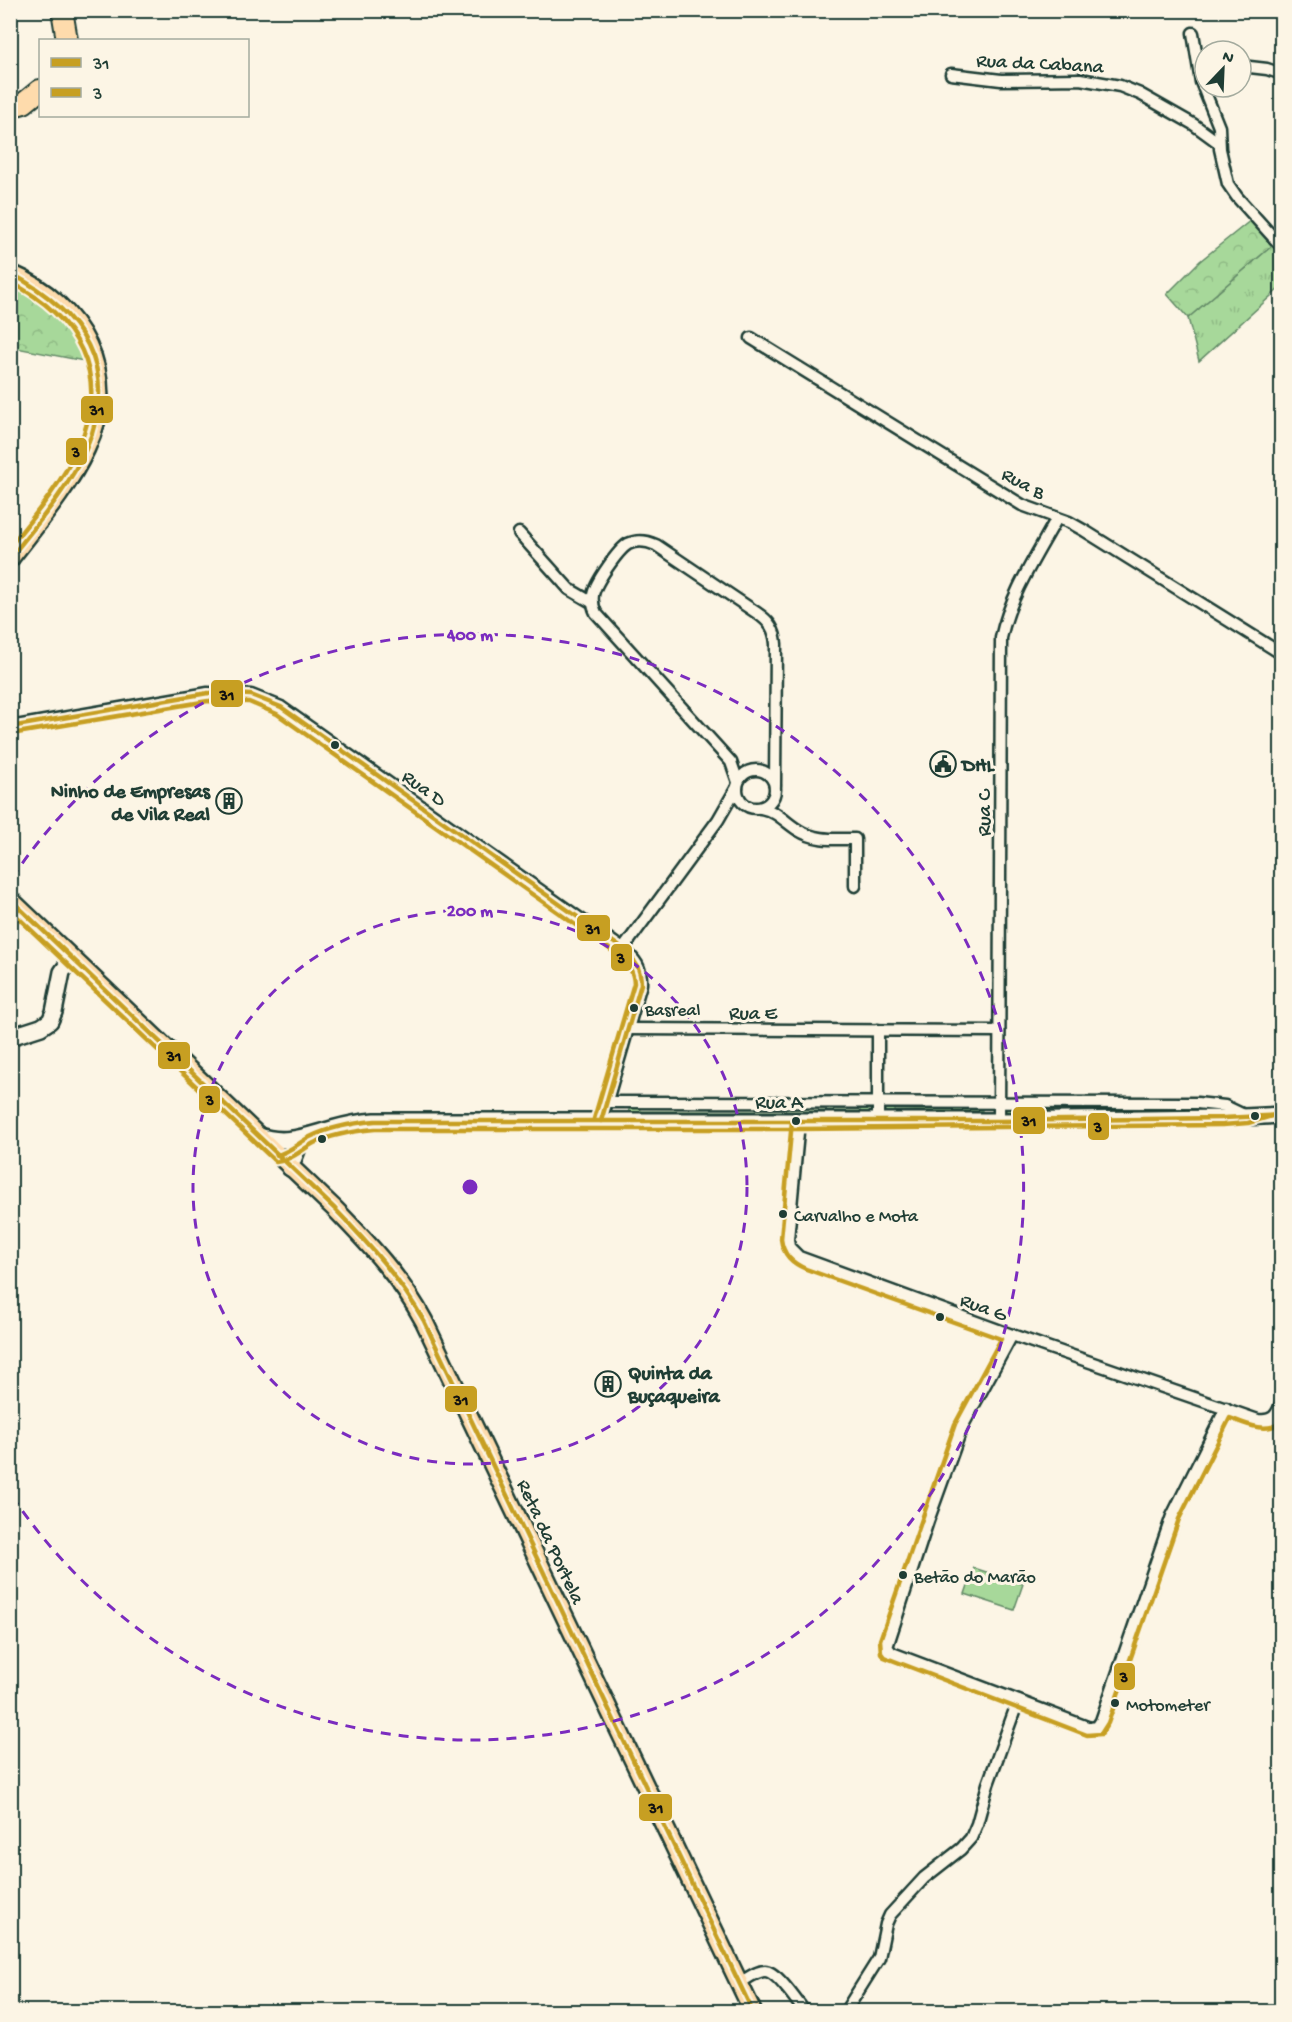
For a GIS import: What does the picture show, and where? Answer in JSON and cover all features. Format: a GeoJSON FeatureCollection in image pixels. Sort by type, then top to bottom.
{"type":"FeatureCollection","features":[{"type":"Feature","properties":{"kind":"highway"},"geometry":{"type":"LineString","coordinates":[[54,10],[57,39]]}},
{"type":"Feature","properties":{"kind":"highway"},"geometry":{"type":"LineString","coordinates":[[62,10],[67,39]]}},
{"type":"Feature","properties":{"kind":"highway"},"geometry":{"type":"LineString","coordinates":[[10,107],[24,103],[39,91]]}},
{"type":"Feature","properties":{"kind":"highway"},"geometry":{"type":"LineString","coordinates":[[10,118],[28,113],[39,106]]}},
{"type":"Feature","properties":{"kind":"main road"},"geometry":{"type":"LineString","coordinates":[[10,273],[37,286],[52,297],[77,324],[92,353],[99,390],[96,419],[86,450],[77,467],[10,559]]}},
{"type":"Feature","properties":{"kind":"main road","name":"Reta da Portela"},"geometry":{"type":"LineString","coordinates":[[10,899],[278,1155],[379,1255],[420,1312],[753,2012]]}},
{"type":"Feature","properties":{"kind":"street"},"geometry":{"type":"LineString","coordinates":[[1193,33],[1195,39]]}},
{"type":"Feature","properties":{"kind":"street"},"geometry":{"type":"LineString","coordinates":[[1253,67],[1281,74]]}},
{"type":"Feature","properties":{"kind":"street","name":"Rua da Cabana"},"geometry":{"type":"LineString","coordinates":[[951,74],[1001,80],[1080,79],[1120,86],[1140,94],[1188,121],[1220,147]]}},
{"type":"Feature","properties":{"kind":"street"},"geometry":{"type":"LineString","coordinates":[[1208,99],[1219,126],[1226,179],[1281,247]]}},
{"type":"Feature","properties":{"kind":"street","name":"Rua B"},"geometry":{"type":"LineString","coordinates":[[751,338],[1016,501],[1085,531],[1281,654]]}},
{"type":"Feature","properties":{"kind":"street","name":"Rua C"},"geometry":{"type":"LineString","coordinates":[[999,1121],[1001,638],[1006,617],[1015,596],[1057,518]]}},
{"type":"Feature","properties":{"kind":"street"},"geometry":{"type":"LineString","coordinates":[[519,533],[569,589],[593,603]]}},
{"type":"Feature","properties":{"kind":"street"},"geometry":{"type":"LineString","coordinates":[[748,807],[739,798],[738,784],[731,762],[596,614],[593,603],[595,589],[621,550],[630,543],[643,541],[661,548],[764,618],[772,628],[776,640],[774,796],[782,817]]}},
{"type":"Feature","properties":{"kind":"street","name":"Rua D"},"geometry":{"type":"LineString","coordinates":[[10,726],[208,693],[235,693],[258,697],[281,707],[623,949],[637,963],[642,978],[601,1121]]}},
{"type":"Feature","properties":{"kind":"street"},"geometry":{"type":"LineString","coordinates":[[623,949],[718,820],[738,784],[775,757]]}},
{"type":"Feature","properties":{"kind":"street"},"geometry":{"type":"LineString","coordinates":[[731,762],[769,775],[775,785]]}},
{"type":"Feature","properties":{"kind":"street"},"geometry":{"type":"LineString","coordinates":[[761,808],[774,796]]}},
{"type":"Feature","properties":{"kind":"street"},"geometry":{"type":"LineString","coordinates":[[718,820],[737,809],[761,808],[774,812],[811,836],[822,839],[855,839],[855,886]]}},
{"type":"Feature","properties":{"kind":"street"},"geometry":{"type":"LineString","coordinates":[[10,1037],[41,1027],[50,1021],[62,972],[72,958]]}},
{"type":"Feature","properties":{"kind":"street","name":"Rua E"},"geometry":{"type":"LineString","coordinates":[[628,1029],[999,1031]]}},
{"type":"Feature","properties":{"kind":"street"},"geometry":{"type":"LineString","coordinates":[[878,1030],[878,1121]]}},
{"type":"Feature","properties":{"kind":"street"},"geometry":{"type":"LineString","coordinates":[[607,1102],[1197,1103],[1230,1108],[1247,1116],[1281,1105]]}},
{"type":"Feature","properties":{"kind":"street","name":"Rua A"},"geometry":{"type":"LineString","coordinates":[[296,1143],[337,1127],[375,1120],[999,1121],[1281,1115]]}},
{"type":"Feature","properties":{"kind":"street","name":"Rua G"},"geometry":{"type":"LineString","coordinates":[[799,1122],[788,1239],[789,1247],[795,1254],[809,1262],[1012,1335],[1258,1419],[1270,1420],[1277,1413],[1281,1401]]}},
{"type":"Feature","properties":{"kind":"street"},"geometry":{"type":"LineString","coordinates":[[255,1133],[274,1140],[296,1143]]}},
{"type":"Feature","properties":{"kind":"street"},"geometry":{"type":"LineString","coordinates":[[278,1155],[284,1144],[296,1143]]}},
{"type":"Feature","properties":{"kind":"street"},"geometry":{"type":"LineString","coordinates":[[291,1168],[296,1143]]}},
{"type":"Feature","properties":{"kind":"street"},"geometry":{"type":"LineString","coordinates":[[1012,1335],[962,1427],[928,1521],[887,1647],[892,1653],[1090,1728],[1099,1725],[1172,1516],[1226,1408]]}},
{"type":"Feature","properties":{"kind":"street"},"geometry":{"type":"LineString","coordinates":[[845,2012],[879,1958],[890,1915],[924,1878],[961,1849],[971,1838],[1018,1701]]}},
{"type":"Feature","properties":{"kind":"street"},"geometry":{"type":"LineString","coordinates":[[739,1983],[759,1972],[770,1972],[777,1976],[805,2012]]}},
{"type":"Feature","properties":{"kind":"green space"},"geometry":{"type":"Polygon","coordinates":[[[1251,220],[1274,244],[1188,318],[1167,294],[1200,261],[1251,220]]]}},
{"type":"Feature","properties":{"kind":"green space"},"geometry":{"type":"Polygon","coordinates":[[[1274,244],[1281,253],[1281,287],[1199,361],[1188,318],[1274,244]]]}},
{"type":"Feature","properties":{"kind":"green space"},"geometry":{"type":"Polygon","coordinates":[[[10,278],[61,313],[89,362],[11,347],[10,278]]]}},
{"type":"Feature","properties":{"kind":"green space"},"geometry":{"type":"Polygon","coordinates":[[[631,1106],[642,1111],[860,1111],[861,1107],[869,1108],[869,1114],[633,1115],[629,1110],[631,1106]]]}},
{"type":"Feature","properties":{"kind":"green space"},"geometry":{"type":"Polygon","coordinates":[[[1011,1106],[1016,1110],[1183,1109],[1194,1107],[1194,1113],[1005,1114],[1004,1107],[1011,1106]]]}},
{"type":"Feature","properties":{"kind":"green space"},"geometry":{"type":"Polygon","coordinates":[[[890,1107],[895,1111],[982,1110],[982,1113],[883,1114],[883,1108],[890,1107]]]}},
{"type":"Feature","properties":{"kind":"green space"},"geometry":{"type":"Polygon","coordinates":[[[974,1568],[1023,1584],[1014,1610],[965,1594],[974,1568]]]}},
{"type":"Feature","properties":{"kind":"transit line","name":"31"},"geometry":{"type":"LineString","coordinates":[[10,273],[57,305],[75,324],[88,345],[96,368],[99,393],[96,420],[79,464],[51,506],[10,558]]}},
{"type":"Feature","properties":{"kind":"transit line","name":"3"},"geometry":{"type":"LineString","coordinates":[[10,282],[34,296],[54,312],[70,330],[82,350],[89,372],[91,396],[88,421],[78,448],[64,474],[10,546]]}},
{"type":"Feature","properties":{"kind":"transit line","name":"31"},"geometry":{"type":"LineString","coordinates":[[10,727],[208,693],[251,695],[281,707],[623,949],[634,960],[640,973],[641,984],[601,1121]]}},
{"type":"Feature","properties":{"kind":"transit line","name":"3"},"geometry":{"type":"LineString","coordinates":[[11,734],[208,701],[249,702],[277,714],[618,955],[627,964],[634,983],[594,1119]]}},
{"type":"Feature","properties":{"kind":"transit line","name":"31"},"geometry":{"type":"LineString","coordinates":[[10,899],[335,1209],[360,1235],[405,1291],[424,1321],[753,2012]]}},
{"type":"Feature","properties":{"kind":"transit line","name":"3"},"geometry":{"type":"LineString","coordinates":[[10,910],[276,1162],[292,1157],[314,1143],[329,1137],[375,1129],[799,1129],[1223,1125],[1248,1123],[1282,1113]]}},
{"type":"Feature","properties":{"kind":"transit line","name":"31"},"geometry":{"type":"LineString","coordinates":[[277,1155],[326,1131],[350,1124],[375,1121],[999,1121],[1282,1115]]}},
{"type":"Feature","properties":{"kind":"transit line","name":"3"},"geometry":{"type":"LineString","coordinates":[[792,1121],[781,1239],[789,1258],[806,1269],[1001,1339],[955,1424],[880,1640],[881,1653],[884,1657],[1087,1735],[1101,1734],[1108,1723],[1179,1519],[1230,1418],[1263,1428],[1282,1421]]}},
{"type":"Feature","properties":{"kind":"place","name":"DHL"},"geometry":{"type":"Point","coordinates":[943,764]}},
{"type":"Feature","properties":{"kind":"place","name":"Ninho de Empresas de Vila Real"},"geometry":{"type":"Point","coordinates":[229,801]}},
{"type":"Feature","properties":{"kind":"place","name":"Basreal"},"geometry":{"type":"Point","coordinates":[634,1008]}},
{"type":"Feature","properties":{"kind":"place","name":"Carvalho e Mota"},"geometry":{"type":"Point","coordinates":[783,1214]}},
{"type":"Feature","properties":{"kind":"place","name":"Quinta da Buçaqueira"},"geometry":{"type":"Point","coordinates":[608,1384]}},
{"type":"Feature","properties":{"kind":"place","name":"Betão do Marão"},"geometry":{"type":"Point","coordinates":[903,1575]}},
{"type":"Feature","properties":{"kind":"place","name":"Motometer"},"geometry":{"type":"Point","coordinates":[1115,1703]}}]}
